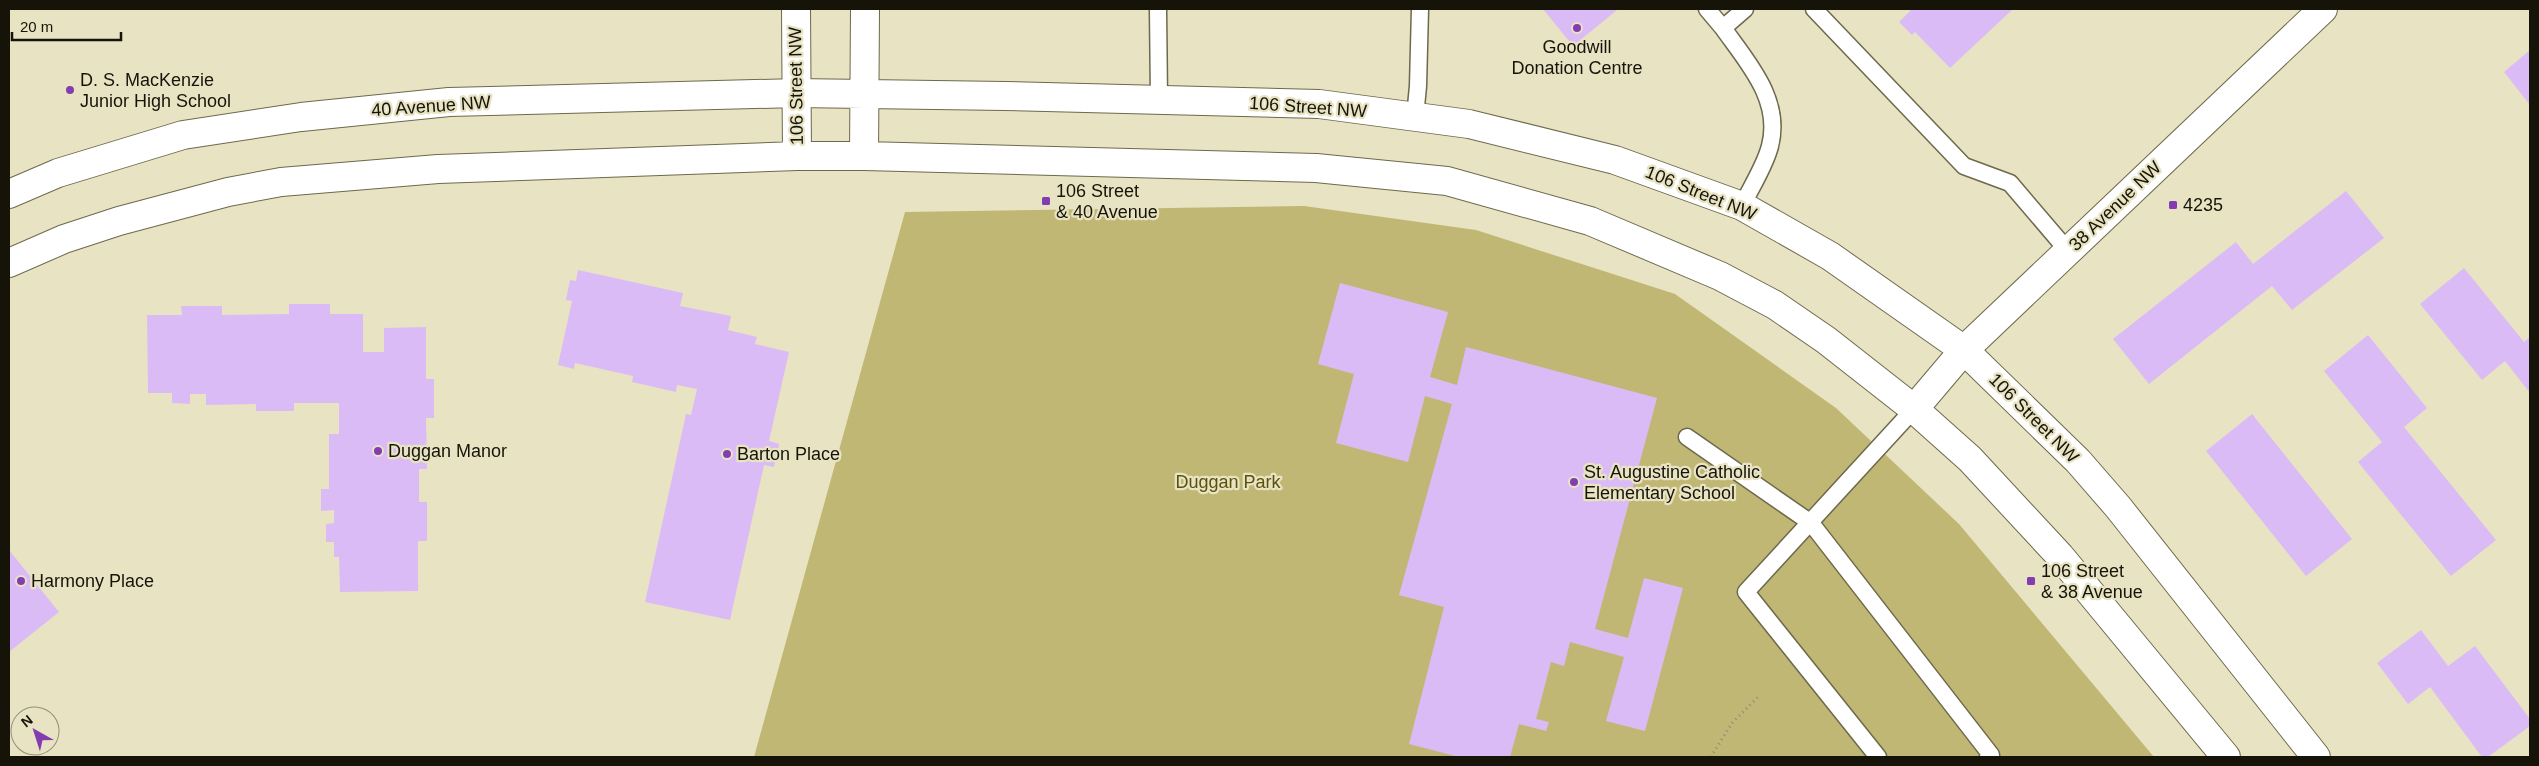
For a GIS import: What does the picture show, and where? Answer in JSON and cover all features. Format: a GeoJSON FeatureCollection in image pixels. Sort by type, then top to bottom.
{"type":"FeatureCollection","features":[{"type":"Feature","properties":{"kind":"street","name":"106 Street NW"},"geometry":{"type":"LineString","coordinates":[[796,9],[797,156],[864,156],[1316,168],[1447,181],[1590,220],[1720,276],[1775,305],[1826,340],[1914,409],[1970,459],[2060,556],[2226,757]]}},
{"type":"Feature","properties":{"kind":"street"},"geometry":{"type":"LineString","coordinates":[[864,156],[866,94],[865,9]]}},
{"type":"Feature","properties":{"kind":"street","name":"38 Avenue NW"},"geometry":{"type":"LineString","coordinates":[[1914,409],[1964,350],[2322,9]]}},
{"type":"Feature","properties":{"kind":"street","name":"40 Avenue NW"},"geometry":{"type":"LineString","coordinates":[[9,194],[58,174],[183,135],[301,117],[449,102],[796,93],[866,94]]}},
{"type":"Feature","properties":{"kind":"street","name":"106 Street NW"},"geometry":{"type":"LineString","coordinates":[[866,94],[1319,104],[1469,124],[1615,160],[1742,206],[1830,256],[1964,350],[2000,383],[2084,467],[2316,757]]}},
{"type":"Feature","properties":{"kind":"street"},"geometry":{"type":"LineString","coordinates":[[9,264],[64,239],[119,221],[218,194],[281,182],[438,169],[797,156]]}},
{"type":"Feature","properties":{"kind":"lane"},"geometry":{"type":"LineString","coordinates":[[1158,9],[1159,100]]}},
{"type":"Feature","properties":{"kind":"lane"},"geometry":{"type":"LineString","coordinates":[[1415,117],[1418,86],[1420,9]]}},
{"type":"Feature","properties":{"kind":"lane"},"geometry":{"type":"LineString","coordinates":[[1707,9],[1723,28],[1766,90],[1772,125],[1770,148],[1742,206]]}},
{"type":"Feature","properties":{"kind":"lane"},"geometry":{"type":"LineString","coordinates":[[1723,28],[1745,9]]}},
{"type":"Feature","properties":{"kind":"lane"},"geometry":{"type":"LineString","coordinates":[[1814,9],[1964,166],[2010,183],[2068,250]]}},
{"type":"Feature","properties":{"kind":"lane"},"geometry":{"type":"LineString","coordinates":[[1878,757],[1746,592],[1914,409]]}},
{"type":"Feature","properties":{"kind":"lane"},"geometry":{"type":"LineString","coordinates":[[1687,437],[1811,523],[1991,755],[1988,757]]}},
{"type":"Feature","properties":{"kind":"path"},"geometry":{"type":"LineString","coordinates":[[1711,757],[1732,723],[1759,696]]}},
{"type":"Feature","properties":{"kind":"green space","name":"Duggan Park"},"geometry":{"type":"Polygon","coordinates":[[[1304,206],[1476,230],[1675,294],[1836,408],[1959,524],[2154,757],[754,757],[905,212],[1304,206]]]}},
{"type":"Feature","properties":{"kind":"building","name":"Goodwill Donation Centre"},"geometry":{"type":"Polygon","coordinates":[[[1543,9],[1616,9],[1617,10],[1573,46],[1543,9]]]}},
{"type":"Feature","properties":{"kind":"building"},"geometry":{"type":"Polygon","coordinates":[[[1912,9],[2013,9],[1950,68],[1915,32],[1912,35],[1899,22],[1912,9]]]}},
{"type":"Feature","properties":{"kind":"building"},"geometry":{"type":"Polygon","coordinates":[[[2530,50],[2530,105],[2504,72],[2530,50]]]}},
{"type":"Feature","properties":{"kind":"building"},"geometry":{"type":"Polygon","coordinates":[[[2346,191],[2384,238],[2292,310],[2272,286],[2149,384],[2113,339],[2236,242],[2253,264],[2346,191]]]}},
{"type":"Feature","properties":{"kind":"building"},"geometry":{"type":"Polygon","coordinates":[[[2464,268],[2524,342],[2530,337],[2530,393],[2505,361],[2482,380],[2420,304],[2464,268]]]}},
{"type":"Feature","properties":{"kind":"building","name":"Barton Place"},"geometry":{"type":"Polygon","coordinates":[[[578,270],[683,293],[680,306],[731,316],[728,330],[757,337],[755,344],[789,352],[769,441],[779,444],[774,467],[764,465],[730,620],[645,602],[686,414],[691,415],[697,389],[677,385],[676,392],[632,382],[633,376],[575,363],[574,369],[558,365],[572,301],[566,300],[570,280],[576,281],[578,270]]]}},
{"type":"Feature","properties":{"kind":"building"},"geometry":{"type":"Polygon","coordinates":[[[1340,283],[1448,312],[1430,377],[1457,385],[1466,347],[1657,398],[1595,629],[1628,638],[1644,578],[1683,588],[1645,731],[1606,721],[1624,657],[1570,642],[1564,666],[1551,662],[1536,719],[1549,722],[1546,731],[1519,724],[1510,757],[1459,757],[1409,744],[1444,607],[1399,595],[1452,404],[1425,396],[1408,462],[1336,443],[1354,374],[1318,364],[1340,283]]]}},
{"type":"Feature","properties":{"kind":"building","name":"Duggan Manor"},"geometry":{"type":"Polygon","coordinates":[[[289,304],[330,304],[330,314],[363,314],[363,352],[384,352],[384,328],[426,327],[426,379],[434,379],[434,418],[426,418],[427,469],[419,469],[419,502],[427,502],[427,541],[418,541],[418,591],[340,592],[339,557],[334,557],[334,542],[326,542],[326,524],[334,523],[334,510],[321,511],[321,489],[329,489],[329,434],[339,434],[339,403],[294,403],[294,411],[256,411],[256,404],[206,405],[206,394],[190,394],[190,404],[172,403],[172,393],[148,393],[147,315],[182,315],[181,306],[222,306],[222,315],[289,314],[289,304]]]}},
{"type":"Feature","properties":{"kind":"building"},"geometry":{"type":"Polygon","coordinates":[[[2368,335],[2427,408],[2404,427],[2496,540],[2451,576],[2358,462],[2382,442],[2324,371],[2368,335]]]}},
{"type":"Feature","properties":{"kind":"building"},"geometry":{"type":"Polygon","coordinates":[[[2252,414],[2352,539],[2306,576],[2206,451],[2252,414]]]}},
{"type":"Feature","properties":{"kind":"building","name":"Harmony Place"},"geometry":{"type":"Polygon","coordinates":[[[9,550],[59,612],[9,652],[9,550]]]}},
{"type":"Feature","properties":{"kind":"building"},"geometry":{"type":"Polygon","coordinates":[[[2421,630],[2448,666],[2475,646],[2530,719],[2530,726],[2488,757],[2482,757],[2430,687],[2408,704],[2377,663],[2421,630]]]}},
{"type":"Feature","properties":{"kind":"place","name":"Goodwill Donation Centre"},"geometry":{"type":"Point","coordinates":[1577,28]}},
{"type":"Feature","properties":{"kind":"place","name":"D. S. MacKenzie Junior High School"},"geometry":{"type":"Point","coordinates":[70,90]}},
{"type":"Feature","properties":{"kind":"place","name":"106 Street & 40 Avenue"},"geometry":{"type":"Point","coordinates":[1046,201]}},
{"type":"Feature","properties":{"kind":"place","name":"4235"},"geometry":{"type":"Point","coordinates":[2173,205]}},
{"type":"Feature","properties":{"kind":"place","name":"Duggan Manor"},"geometry":{"type":"Point","coordinates":[378,451]}},
{"type":"Feature","properties":{"kind":"place","name":"Barton Place"},"geometry":{"type":"Point","coordinates":[727,454]}},
{"type":"Feature","properties":{"kind":"place","name":"St. Augustine Catholic Elementary School"},"geometry":{"type":"Point","coordinates":[1574,482]}},
{"type":"Feature","properties":{"kind":"place","name":"Harmony Place"},"geometry":{"type":"Point","coordinates":[21,581]}},
{"type":"Feature","properties":{"kind":"place","name":"106 Street & 38 Avenue"},"geometry":{"type":"Point","coordinates":[2031,581]}}]}
